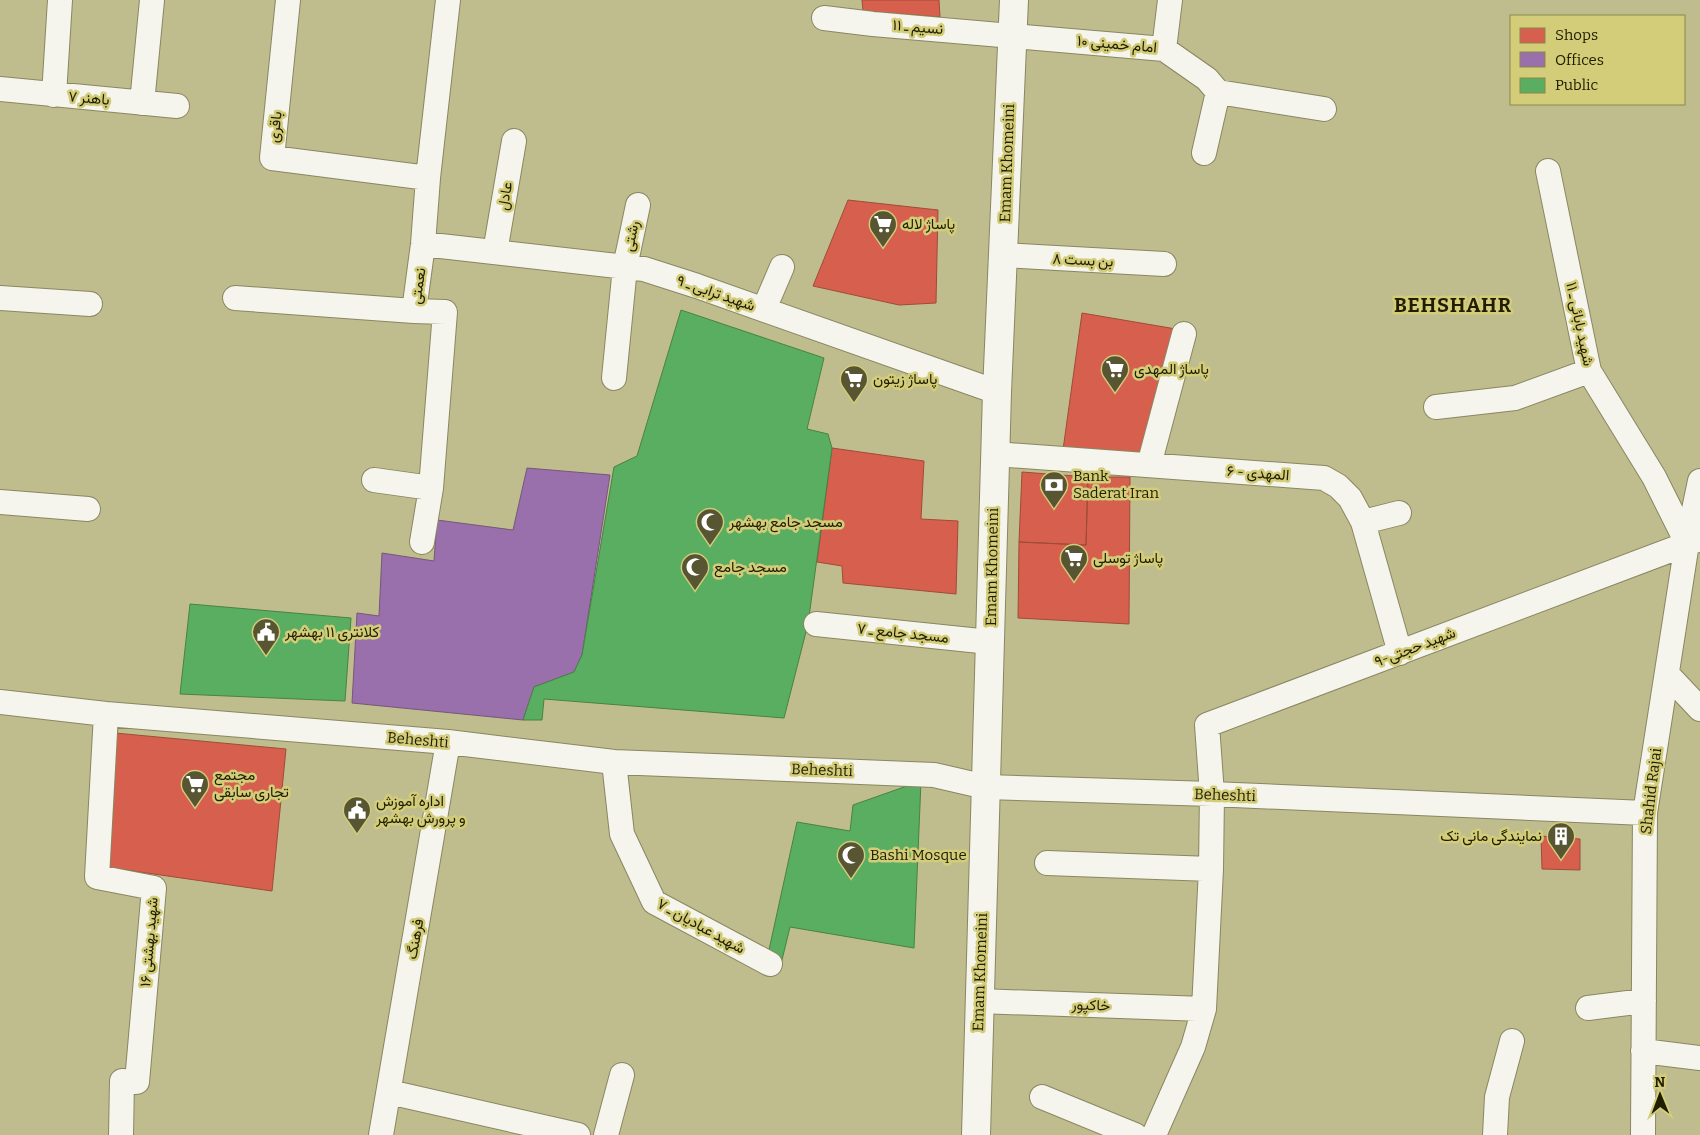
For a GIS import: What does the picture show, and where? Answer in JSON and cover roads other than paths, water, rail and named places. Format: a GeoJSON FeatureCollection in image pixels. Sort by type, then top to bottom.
{"type":"FeatureCollection","features":[{"type":"Feature","properties":{"kind":"main road","name":"Emam Khomeini"},"geometry":{"type":"LineString","coordinates":[[976,1135],[996,392],[1014,0]]}},
{"type":"Feature","properties":{"kind":"street"},"geometry":{"type":"LineString","coordinates":[[54,95],[60,0]]}},
{"type":"Feature","properties":{"kind":"street"},"geometry":{"type":"LineString","coordinates":[[142,103],[152,0]]}},
{"type":"Feature","properties":{"kind":"street","name":"باقری"},"geometry":{"type":"LineString","coordinates":[[288,0],[272,158],[428,178]]}},
{"type":"Feature","properties":{"kind":"street","name":"نعمتی"},"geometry":{"type":"LineString","coordinates":[[422,542],[431,488],[445,312],[414,311],[424,244],[428,178],[448,0]]}},
{"type":"Feature","properties":{"kind":"street"},"geometry":{"type":"LineString","coordinates":[[1164,49],[1170,0]]}},
{"type":"Feature","properties":{"kind":"street","name":"نسیم ـ ۱۱"},"geometry":{"type":"LineString","coordinates":[[824,18],[1012,35]]}},
{"type":"Feature","properties":{"kind":"street","name":"امام خمینی ۱۰"},"geometry":{"type":"LineString","coordinates":[[1012,35],[1164,49],[1207,79],[1218,92]]}},
{"type":"Feature","properties":{"kind":"street","name":"باهنر ۷"},"geometry":{"type":"LineString","coordinates":[[0,89],[178,106]]}},
{"type":"Feature","properties":{"kind":"street"},"geometry":{"type":"LineString","coordinates":[[1204,153],[1218,92],[1324,109]]}},
{"type":"Feature","properties":{"kind":"street","name":"عادل"},"geometry":{"type":"LineString","coordinates":[[495,252],[514,140]]}},
{"type":"Feature","properties":{"kind":"street","name":"شهید بابائی ـ ۱۱"},"geometry":{"type":"LineString","coordinates":[[1548,171],[1589,371],[1694,541]]}},
{"type":"Feature","properties":{"kind":"street","name":"رشتی"},"geometry":{"type":"LineString","coordinates":[[614,378],[625,267],[638,205]]}},
{"type":"Feature","properties":{"kind":"street","name":"شهید ترابی ـ ۹"},"geometry":{"type":"LineString","coordinates":[[424,244],[644,269],[764,309],[996,392]]}},
{"type":"Feature","properties":{"kind":"street","name":"بن بست ۸"},"geometry":{"type":"LineString","coordinates":[[1003,256],[1164,264]]}},
{"type":"Feature","properties":{"kind":"street"},"geometry":{"type":"LineString","coordinates":[[764,309],[782,267]]}},
{"type":"Feature","properties":{"kind":"street"},"geometry":{"type":"LineString","coordinates":[[0,298],[90,304]]}},
{"type":"Feature","properties":{"kind":"street"},"geometry":{"type":"LineString","coordinates":[[236,298],[414,311]]}},
{"type":"Feature","properties":{"kind":"street"},"geometry":{"type":"LineString","coordinates":[[1149,465],[1184,334]]}},
{"type":"Feature","properties":{"kind":"street"},"geometry":{"type":"LineString","coordinates":[[1436,407],[1515,398],[1589,371]]}},
{"type":"Feature","properties":{"kind":"street","name":"المهدی - ۶"},"geometry":{"type":"LineString","coordinates":[[994,454],[1324,478],[1338,486],[1350,498],[1363,522],[1400,653]]}},
{"type":"Feature","properties":{"kind":"street"},"geometry":{"type":"LineString","coordinates":[[374,480],[431,488]]}},
{"type":"Feature","properties":{"kind":"street","name":"Shahid Rajai"},"geometry":{"type":"LineString","coordinates":[[1642,1135],[1645,813],[1667,674],[1694,541],[1700,481]]}},
{"type":"Feature","properties":{"kind":"street"},"geometry":{"type":"LineString","coordinates":[[0,502],[88,509]]}},
{"type":"Feature","properties":{"kind":"street"},"geometry":{"type":"LineString","coordinates":[[1363,522],[1399,513]]}},
{"type":"Feature","properties":{"kind":"street","name":"شهید حجتی-۹"},"geometry":{"type":"LineString","coordinates":[[1212,794],[1207,725],[1694,541]]}},
{"type":"Feature","properties":{"kind":"street","name":"مسجد جامع ـ ۷"},"geometry":{"type":"LineString","coordinates":[[816,624],[990,642]]}},
{"type":"Feature","properties":{"kind":"street"},"geometry":{"type":"LineString","coordinates":[[1667,674],[1700,709]]}},
{"type":"Feature","properties":{"kind":"street","name":"Beheshti"},"geometry":{"type":"LineString","coordinates":[[0,702],[106,714],[448,742],[614,762],[934,775],[986,787],[1212,794],[1645,813]]}},
{"type":"Feature","properties":{"kind":"street","name":"شهید بهشتی ۱۶"},"geometry":{"type":"LineString","coordinates":[[106,714],[97,877],[154,888],[137,1082],[122,1081],[121,1135]]}},
{"type":"Feature","properties":{"kind":"street","name":"فرهنگ"},"geometry":{"type":"LineString","coordinates":[[381,1135],[448,742]]}},
{"type":"Feature","properties":{"kind":"street","name":"شهید عبادیان ـ ۷"},"geometry":{"type":"LineString","coordinates":[[614,762],[622,834],[654,902],[770,964]]}},
{"type":"Feature","properties":{"kind":"street"},"geometry":{"type":"LineString","coordinates":[[1154,1135],[1193,1047],[1204,1009],[1211,869],[1212,794]]}},
{"type":"Feature","properties":{"kind":"street"},"geometry":{"type":"LineString","coordinates":[[1047,863],[1211,869]]}},
{"type":"Feature","properties":{"kind":"street","name":"خاکپور"},"geometry":{"type":"LineString","coordinates":[[979,1001],[1204,1009]]}},
{"type":"Feature","properties":{"kind":"street"},"geometry":{"type":"LineString","coordinates":[[1588,1008],[1644,1001]]}},
{"type":"Feature","properties":{"kind":"street"},"geometry":{"type":"LineString","coordinates":[[1495,1135],[1497,1097],[1512,1041]]}},
{"type":"Feature","properties":{"kind":"street"},"geometry":{"type":"LineString","coordinates":[[1643,1051],[1700,1058]]}},
{"type":"Feature","properties":{"kind":"street"},"geometry":{"type":"LineString","coordinates":[[606,1135],[622,1075]]}},
{"type":"Feature","properties":{"kind":"street"},"geometry":{"type":"LineString","coordinates":[[389,1092],[578,1135]]}},
{"type":"Feature","properties":{"kind":"street"},"geometry":{"type":"LineString","coordinates":[[1042,1098],[1135,1135]]}},
{"type":"Feature","properties":{"kind":"place","name":"پاساژ لاله"},"geometry":{"type":"Point","coordinates":[883,248]}},
{"type":"Feature","properties":{"kind":"place","name":"پاساژ المهدی"},"geometry":{"type":"Point","coordinates":[1115,393]}},
{"type":"Feature","properties":{"kind":"place","name":"پاساژ زیتون"},"geometry":{"type":"Point","coordinates":[854,403]}},
{"type":"Feature","properties":{"kind":"place","name":"Bank Saderat Iran"},"geometry":{"type":"Point","coordinates":[1054,509]}},
{"type":"Feature","properties":{"kind":"place","name":"مسجد جامع بهشهر"},"geometry":{"type":"Point","coordinates":[710,546]}},
{"type":"Feature","properties":{"kind":"place","name":"پاساژ توسلی"},"geometry":{"type":"Point","coordinates":[1074,582]}},
{"type":"Feature","properties":{"kind":"place","name":"مسجد جامع"},"geometry":{"type":"Point","coordinates":[695,591]}},
{"type":"Feature","properties":{"kind":"place","name":"کلانتری ۱۱ بهشهر"},"geometry":{"type":"Point","coordinates":[266,656]}},
{"type":"Feature","properties":{"kind":"place","name":"مجتمع تجاری سابقی"},"geometry":{"type":"Point","coordinates":[195,808]}},
{"type":"Feature","properties":{"kind":"place","name":"اداره آموزش و پرورش بهشهر"},"geometry":{"type":"Point","coordinates":[357,834]}},
{"type":"Feature","properties":{"kind":"place","name":"نمایندگی مانی تک"},"geometry":{"type":"Point","coordinates":[1561,860]}},
{"type":"Feature","properties":{"kind":"place","name":"Bashi Mosque"},"geometry":{"type":"Point","coordinates":[851,879]}},
{"type":"Feature","properties":{"kind":"district","name":"BEHSHAHR"},"geometry":{"type":"Point","coordinates":[1453,305]}}]}
